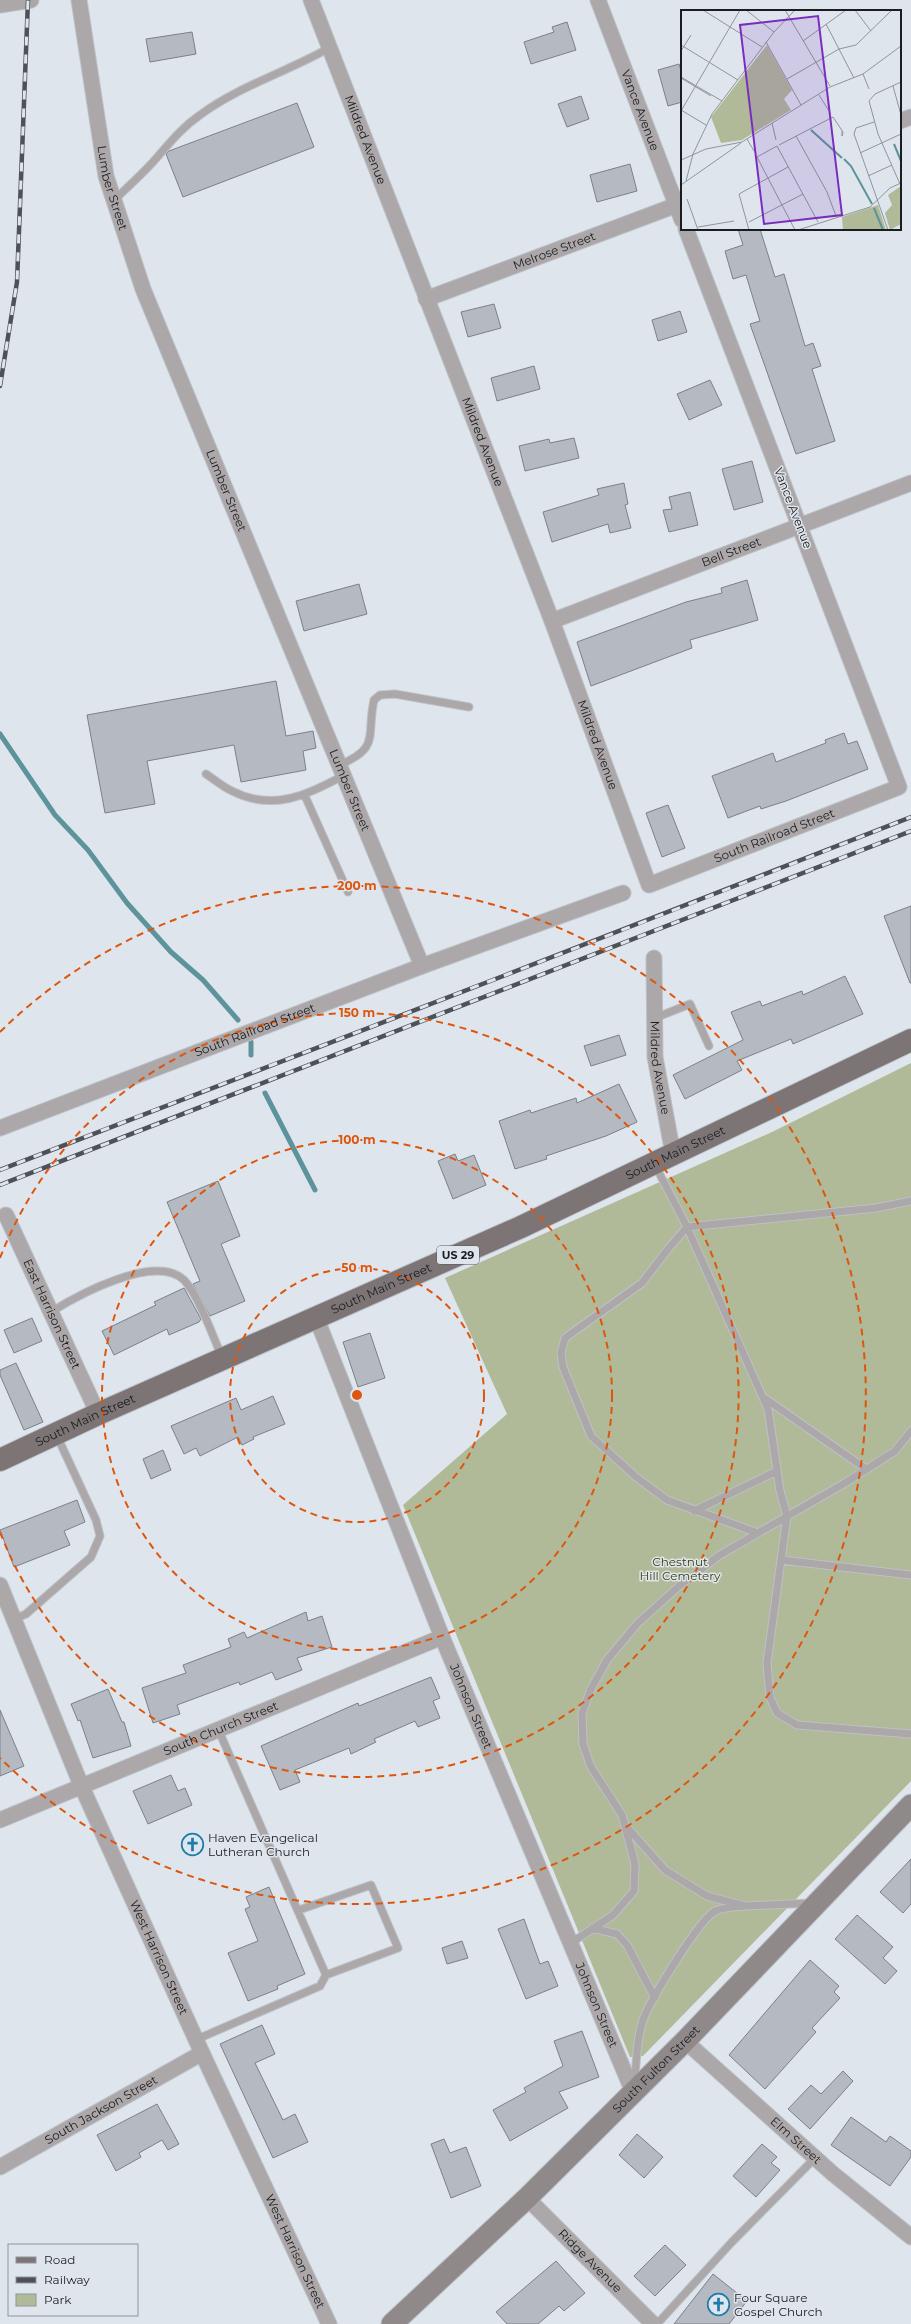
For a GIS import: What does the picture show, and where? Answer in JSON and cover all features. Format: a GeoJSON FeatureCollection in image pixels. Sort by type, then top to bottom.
{"type":"FeatureCollection","features":[{"type":"Feature","properties":{"kind":"main road","name":"South Main Street"},"geometry":{"type":"LineString","coordinates":[[0,1460],[98,1414],[521,1227],[911,1040]]}},
{"type":"Feature","properties":{"kind":"street"},"geometry":{"type":"LineString","coordinates":[[0,5],[31,0]]}},
{"type":"Feature","properties":{"kind":"street","name":"Lumber Street"},"geometry":{"type":"LineString","coordinates":[[79,0],[106,176],[143,289],[422,966]]}},
{"type":"Feature","properties":{"kind":"street","name":"Mildred Avenue"},"geometry":{"type":"LineString","coordinates":[[311,0],[552,620],[649,885]]}},
{"type":"Feature","properties":{"kind":"street","name":"Vance Avenue"},"geometry":{"type":"LineString","coordinates":[[598,0],[679,204],[681,215]]}},
{"type":"Feature","properties":{"kind":"street"},"geometry":{"type":"LineString","coordinates":[[901,121],[911,117]]}},
{"type":"Feature","properties":{"kind":"street","name":"Melrose Street"},"geometry":{"type":"LineString","coordinates":[[426,299],[679,204]]}},
{"type":"Feature","properties":{"kind":"street","name":"Vance Avenue"},"geometry":{"type":"LineString","coordinates":[[686,230],[900,787]]}},
{"type":"Feature","properties":{"kind":"street","name":"Bell Street"},"geometry":{"type":"LineString","coordinates":[[552,620],[911,483]]}},
{"type":"Feature","properties":{"kind":"street","name":"South Railroad Street"},"geometry":{"type":"LineString","coordinates":[[649,885],[900,787]]}},
{"type":"Feature","properties":{"kind":"street","name":"South Railroad Street"},"geometry":{"type":"LineString","coordinates":[[0,1128],[422,966],[623,893]]}},
{"type":"Feature","properties":{"kind":"street","name":"Mildred Avenue"},"geometry":{"type":"LineString","coordinates":[[654,958],[655,1058],[664,1158]]}},
{"type":"Feature","properties":{"kind":"street","name":"East Harrison Street"},"geometry":{"type":"LineString","coordinates":[[6,1215],[98,1414]]}},
{"type":"Feature","properties":{"kind":"street","name":"Johnson Street"},"geometry":{"type":"LineString","coordinates":[[316,1317],[442,1637],[633,2092]]}},
{"type":"Feature","properties":{"kind":"street","name":"West Harrison Street"},"geometry":{"type":"LineString","coordinates":[[0,1585],[81,1785],[198,2047],[329,2324]]}},
{"type":"Feature","properties":{"kind":"street","name":"South Church Street"},"geometry":{"type":"LineString","coordinates":[[0,1820],[81,1785],[442,1637]]}},
{"type":"Feature","properties":{"kind":"street","name":"South Fulton Street"},"geometry":{"type":"LineString","coordinates":[[397,2322],[527,2198],[685,2041],[911,1805]]}},
{"type":"Feature","properties":{"kind":"street","name":"Elm Street"},"geometry":{"type":"LineString","coordinates":[[685,2041],[816,2158],[911,2237]]}},
{"type":"Feature","properties":{"kind":"street","name":"South Jackson Street"},"geometry":{"type":"LineString","coordinates":[[0,2167],[198,2047]]}},
{"type":"Feature","properties":{"kind":"street","name":"Ridge Avenue"},"geometry":{"type":"LineString","coordinates":[[527,2198],[653,2324]]}},
{"type":"Feature","properties":{"kind":"lane"},"geometry":{"type":"LineString","coordinates":[[113,201],[136,180],[175,135],[199,115],[236,92],[300,65],[329,48]]}},
{"type":"Feature","properties":{"kind":"lane"},"geometry":{"type":"LineString","coordinates":[[206,774],[232,791],[257,801],[278,801],[305,796],[341,771],[357,758],[368,746],[371,736],[374,700],[380,695],[395,694],[470,707]]}},
{"type":"Feature","properties":{"kind":"lane"},"geometry":{"type":"LineString","coordinates":[[305,796],[348,892]]}},
{"type":"Feature","properties":{"kind":"lane"},"geometry":{"type":"LineString","coordinates":[[654,1018],[690,1004],[709,1046]]}},
{"type":"Feature","properties":{"kind":"lane"},"geometry":{"type":"LineString","coordinates":[[664,1158],[687,1227],[768,1409],[780,1491],[787,1516],[767,1664],[770,1697],[777,1713],[797,1725],[911,1734]]}},
{"type":"Feature","properties":{"kind":"lane"},"geometry":{"type":"LineString","coordinates":[[758,1533],[667,1500],[636,1477],[591,1436],[563,1367],[561,1353],[565,1338],[642,1283],[687,1227],[876,1208],[911,1201]]}},
{"type":"Feature","properties":{"kind":"lane"},"geometry":{"type":"LineString","coordinates":[[51,1312],[80,1294],[129,1276],[158,1270],[172,1273],[184,1281],[198,1303],[222,1359]]}},
{"type":"Feature","properties":{"kind":"lane"},"geometry":{"type":"LineString","coordinates":[[763,1396],[866,1469]]}},
{"type":"Feature","properties":{"kind":"lane"},"geometry":{"type":"LineString","coordinates":[[571,1943],[614,1915],[634,1891],[635,1864],[622,1815],[591,1768],[583,1744],[582,1713],[591,1689],[607,1660],[637,1624],[679,1586],[720,1555],[895,1451],[911,1431]]}},
{"type":"Feature","properties":{"kind":"lane"},"geometry":{"type":"LineString","coordinates":[[14,1619],[26,1614],[38,1605],[91,1557],[100,1536],[96,1520],[56,1434]]}},
{"type":"Feature","properties":{"kind":"lane"},"geometry":{"type":"LineString","coordinates":[[694,1511],[777,1471]]}},
{"type":"Feature","properties":{"kind":"lane"},"geometry":{"type":"LineString","coordinates":[[781,1560],[911,1575]]}},
{"type":"Feature","properties":{"kind":"lane"},"geometry":{"type":"LineString","coordinates":[[218,1729],[299,1910],[326,1975]]}},
{"type":"Feature","properties":{"kind":"lane"},"geometry":{"type":"LineString","coordinates":[[625,1825],[665,1870],[707,1896],[745,1906]]}},
{"type":"Feature","properties":{"kind":"lane"},"geometry":{"type":"LineString","coordinates":[[198,2047],[320,1986],[326,1975],[398,1948],[371,1884],[299,1910]]}},
{"type":"Feature","properties":{"kind":"lane"},"geometry":{"type":"LineString","coordinates":[[633,2092],[641,2033],[645,2016],[702,1922],[716,1911],[745,1906],[817,1903]]}},
{"type":"Feature","properties":{"kind":"lane"},"geometry":{"type":"LineString","coordinates":[[592,1928],[617,1934],[627,1945],[655,1998]]}},
{"type":"Feature","properties":{"kind":"lane"},"geometry":{"type":"LineString","coordinates":[[657,2324],[731,2243],[816,2158]]}},
{"type":"Feature","properties":{"kind":"green space","name":"Chestnut Hill Cemetery"},"geometry":{"type":"Polygon","coordinates":[[[911,1063],[911,1781],[643,2056],[630,2057],[403,1505],[507,1414],[445,1278],[772,1132],[911,1063]]]}},
{"type":"Feature","properties":{"kind":"building"},"geometry":{"type":"Polygon","coordinates":[[[567,22],[576,50],[531,64],[524,42],[554,32],[552,27],[567,22]]]}},
{"type":"Feature","properties":{"kind":"building"},"geometry":{"type":"Polygon","coordinates":[[[192,32],[196,54],[150,62],[146,39],[192,32]]]}},
{"type":"Feature","properties":{"kind":"building"},"geometry":{"type":"Polygon","coordinates":[[[679,64],[681,71],[681,102],[668,106],[658,70],[679,64]]]}},
{"type":"Feature","properties":{"kind":"building"},"geometry":{"type":"Polygon","coordinates":[[[581,96],[589,119],[567,127],[558,104],[581,96]]]}},
{"type":"Feature","properties":{"kind":"building"},"geometry":{"type":"Polygon","coordinates":[[[297,103],[314,147],[183,197],[166,154],[169,151],[297,103]]]}},
{"type":"Feature","properties":{"kind":"building"},"geometry":{"type":"Polygon","coordinates":[[[630,164],[637,191],[597,202],[590,175],[630,164]]]}},
{"type":"Feature","properties":{"kind":"building"},"geometry":{"type":"Polygon","coordinates":[[[738,230],[760,230],[775,277],[784,274],[805,346],[813,343],[821,366],[812,369],[835,441],[796,454],[750,324],[760,321],[746,275],[733,279],[725,251],[743,245],[738,230]]]}},
{"type":"Feature","properties":{"kind":"building"},"geometry":{"type":"Polygon","coordinates":[[[494,304],[501,328],[468,337],[461,312],[494,304]]]}},
{"type":"Feature","properties":{"kind":"building"},"geometry":{"type":"Polygon","coordinates":[[[680,311],[687,332],[658,341],[652,320],[680,311]]]}},
{"type":"Feature","properties":{"kind":"building"},"geometry":{"type":"Polygon","coordinates":[[[534,366],[540,389],[497,401],[491,378],[534,366]]]}},
{"type":"Feature","properties":{"kind":"building"},"geometry":{"type":"Polygon","coordinates":[[[710,380],[722,405],[689,420],[677,394],[710,380]]]}},
{"type":"Feature","properties":{"kind":"building"},"geometry":{"type":"Polygon","coordinates":[[[574,438],[579,458],[525,471],[519,446],[549,439],[550,443],[574,438]]]}},
{"type":"Feature","properties":{"kind":"building"},"geometry":{"type":"Polygon","coordinates":[[[752,461],[763,502],[734,510],[722,469],[752,461]]]}},
{"type":"Feature","properties":{"kind":"building"},"geometry":{"type":"Polygon","coordinates":[[[624,483],[628,504],[625,505],[631,528],[610,533],[608,524],[552,542],[543,512],[599,495],[597,489],[624,483]]]}},
{"type":"Feature","properties":{"kind":"building"},"geometry":{"type":"Polygon","coordinates":[[[690,492],[698,525],[669,532],[663,510],[672,509],[669,497],[690,492]]]}},
{"type":"Feature","properties":{"kind":"building"},"geometry":{"type":"Polygon","coordinates":[[[747,580],[758,620],[690,640],[692,648],[591,686],[577,642],[686,602],[722,593],[721,588],[747,580]]]}},
{"type":"Feature","properties":{"kind":"building"},"geometry":{"type":"Polygon","coordinates":[[[359,584],[367,614],[304,631],[296,601],[359,584]]]}},
{"type":"Feature","properties":{"kind":"building"},"geometry":{"type":"Polygon","coordinates":[[[276,681],[286,736],[313,731],[316,748],[303,751],[306,770],[241,782],[234,745],[147,761],[155,804],[105,813],[87,715],[276,681]]]}},
{"type":"Feature","properties":{"kind":"building"},"geometry":{"type":"Polygon","coordinates":[[[844,733],[848,744],[857,741],[868,769],[786,801],[761,809],[760,806],[728,818],[712,776],[773,753],[776,762],[826,743],[825,740],[844,733]]]}},
{"type":"Feature","properties":{"kind":"building"},"geometry":{"type":"Polygon","coordinates":[[[668,805],[685,848],[662,857],[646,813],[668,805]]]}},
{"type":"Feature","properties":{"kind":"building"},"geometry":{"type":"Polygon","coordinates":[[[911,906],[911,983],[910,983],[884,916],[911,906]]]}},
{"type":"Feature","properties":{"kind":"building"},"geometry":{"type":"Polygon","coordinates":[[[845,976],[863,1014],[793,1044],[791,1039],[737,1061],[742,1070],[685,1099],[673,1075],[743,1040],[731,1012],[760,1001],[762,1006],[802,991],[803,995],[845,976]]]}},
{"type":"Feature","properties":{"kind":"building"},"geometry":{"type":"Polygon","coordinates":[[[619,1035],[626,1055],[591,1066],[584,1046],[619,1035]]]}},
{"type":"Feature","properties":{"kind":"building"},"geometry":{"type":"Polygon","coordinates":[[[619,1084],[637,1122],[606,1136],[546,1156],[547,1159],[515,1169],[499,1121],[530,1110],[531,1113],[576,1098],[577,1103],[619,1084]]]}},
{"type":"Feature","properties":{"kind":"building"},"geometry":{"type":"Polygon","coordinates":[[[455,1154],[458,1161],[474,1155],[486,1185],[453,1199],[438,1161],[455,1154]]]}},
{"type":"Feature","properties":{"kind":"building"},"geometry":{"type":"Polygon","coordinates":[[[218,1181],[240,1236],[221,1244],[245,1301],[210,1316],[193,1284],[200,1281],[167,1202],[218,1181]]]}},
{"type":"Feature","properties":{"kind":"building"},"geometry":{"type":"Polygon","coordinates":[[[184,1288],[201,1319],[199,1322],[169,1335],[167,1329],[114,1355],[102,1331],[156,1305],[154,1302],[184,1288]]]}},
{"type":"Feature","properties":{"kind":"building"},"geometry":{"type":"Polygon","coordinates":[[[32,1318],[42,1341],[14,1353],[4,1330],[32,1318]]]}},
{"type":"Feature","properties":{"kind":"building"},"geometry":{"type":"Polygon","coordinates":[[[370,1333],[385,1378],[358,1387],[343,1342],[370,1333]]]}},
{"type":"Feature","properties":{"kind":"building"},"geometry":{"type":"Polygon","coordinates":[[[16,1363],[43,1422],[24,1430],[0,1375],[0,1370],[16,1363]]]}},
{"type":"Feature","properties":{"kind":"building"},"geometry":{"type":"Polygon","coordinates":[[[273,1396],[285,1424],[253,1437],[254,1439],[242,1445],[238,1437],[200,1456],[196,1448],[184,1454],[171,1426],[236,1398],[241,1410],[273,1396]]]}},
{"type":"Feature","properties":{"kind":"building"},"geometry":{"type":"Polygon","coordinates":[[[163,1450],[171,1470],[151,1479],[143,1459],[163,1450]]]}},
{"type":"Feature","properties":{"kind":"building"},"geometry":{"type":"Polygon","coordinates":[[[77,1500],[85,1522],[64,1531],[70,1545],[14,1567],[0,1530],[77,1500]]]}},
{"type":"Feature","properties":{"kind":"building"},"geometry":{"type":"Polygon","coordinates":[[[306,1612],[308,1621],[322,1616],[332,1647],[297,1658],[302,1670],[276,1680],[272,1672],[240,1685],[239,1682],[177,1705],[180,1714],[153,1723],[142,1688],[186,1673],[183,1665],[231,1647],[228,1639],[244,1632],[247,1638],[306,1612]]]}},
{"type":"Feature","properties":{"kind":"building"},"geometry":{"type":"Polygon","coordinates":[[[431,1677],[440,1698],[433,1701],[440,1718],[418,1727],[415,1721],[374,1739],[376,1742],[351,1754],[349,1748],[295,1770],[300,1782],[280,1790],[261,1746],[358,1703],[359,1706],[431,1677]]]}},
{"type":"Feature","properties":{"kind":"building"},"geometry":{"type":"Polygon","coordinates":[[[108,1689],[122,1722],[124,1722],[131,1746],[93,1758],[80,1720],[78,1721],[71,1704],[108,1689]]]}},
{"type":"Feature","properties":{"kind":"building"},"geometry":{"type":"Polygon","coordinates":[[[0,1710],[24,1766],[0,1776],[0,1710]]]}},
{"type":"Feature","properties":{"kind":"building"},"geometry":{"type":"Polygon","coordinates":[[[171,1775],[178,1791],[185,1788],[192,1805],[148,1824],[133,1791],[171,1775]]]}},
{"type":"Feature","properties":{"kind":"building"},"geometry":{"type":"Polygon","coordinates":[[[911,1859],[911,1904],[903,1913],[880,1892],[911,1859]]]}},
{"type":"Feature","properties":{"kind":"building"},"geometry":{"type":"Polygon","coordinates":[[[269,1887],[305,1974],[277,1986],[278,1989],[248,2001],[228,1953],[258,1941],[245,1909],[250,1907],[246,1897],[269,1887]]]}},
{"type":"Feature","properties":{"kind":"building"},"geometry":{"type":"Polygon","coordinates":[[[857,1915],[893,1947],[883,1958],[897,1971],[885,1984],[835,1939],[857,1915]]]}},
{"type":"Feature","properties":{"kind":"building"},"geometry":{"type":"Polygon","coordinates":[[[524,1919],[540,1964],[548,1961],[558,1986],[526,1999],[498,1929],[524,1919]]]}},
{"type":"Feature","properties":{"kind":"building"},"geometry":{"type":"Polygon","coordinates":[[[462,1941],[468,1958],[447,1964],[442,1948],[462,1941]]]}},
{"type":"Feature","properties":{"kind":"building"},"geometry":{"type":"Polygon","coordinates":[[[810,1960],[839,1986],[834,1992],[840,1998],[812,2028],[816,2032],[765,2089],[729,2055],[810,1960]]]}},
{"type":"Feature","properties":{"kind":"building"},"geometry":{"type":"Polygon","coordinates":[[[262,2025],[275,2054],[255,2063],[283,2120],[295,2114],[308,2142],[273,2158],[220,2044],[262,2025]]]}},
{"type":"Feature","properties":{"kind":"building"},"geometry":{"type":"Polygon","coordinates":[[[582,2031],[599,2077],[559,2092],[568,2108],[510,2141],[493,2110],[526,2092],[524,2088],[563,2066],[554,2041],[582,2031]]]}},
{"type":"Feature","properties":{"kind":"building"},"geometry":{"type":"Polygon","coordinates":[[[843,2071],[853,2081],[810,2129],[788,2109],[811,2085],[821,2094],[843,2071]]]}},
{"type":"Feature","properties":{"kind":"building"},"geometry":{"type":"Polygon","coordinates":[[[157,2104],[179,2144],[168,2150],[162,2140],[139,2153],[141,2157],[116,2171],[97,2135],[157,2104]]]}},
{"type":"Feature","properties":{"kind":"building"},"geometry":{"type":"Polygon","coordinates":[[[851,2117],[886,2142],[890,2136],[911,2151],[911,2157],[890,2186],[831,2145],[851,2117]]]}},
{"type":"Feature","properties":{"kind":"building"},"geometry":{"type":"Polygon","coordinates":[[[637,2134],[663,2157],[644,2178],[619,2155],[637,2134]]]}},
{"type":"Feature","properties":{"kind":"building"},"geometry":{"type":"Polygon","coordinates":[[[444,2139],[450,2153],[466,2147],[481,2186],[451,2198],[431,2144],[444,2139]]]}},
{"type":"Feature","properties":{"kind":"building"},"geometry":{"type":"Polygon","coordinates":[[[762,2144],[777,2157],[771,2163],[780,2170],[756,2197],[733,2176],[762,2144]]]}},
{"type":"Feature","properties":{"kind":"building"},"geometry":{"type":"Polygon","coordinates":[[[665,2245],[686,2265],[655,2296],[634,2276],[665,2245]]]}},
{"type":"Feature","properties":{"kind":"building"},"geometry":{"type":"Polygon","coordinates":[[[556,2261],[585,2293],[564,2311],[559,2306],[538,2324],[507,2324],[496,2312],[556,2261]]]}},
{"type":"Feature","properties":{"kind":"building"},"geometry":{"type":"Polygon","coordinates":[[[713,2274],[747,2301],[729,2324],[674,2324],[713,2274]]]}},
{"type":"Feature","properties":{"kind":"waterway"},"geometry":{"type":"LineString","coordinates":[[0,734],[55,815],[88,850],[127,903],[171,952],[203,980],[238,1020]]}},
{"type":"Feature","properties":{"kind":"waterway"},"geometry":{"type":"LineString","coordinates":[[251,1042],[251,1055]]}},
{"type":"Feature","properties":{"kind":"waterway"},"geometry":{"type":"LineString","coordinates":[[265,1093],[315,1190]]}},
{"type":"Feature","properties":{"kind":"railway"},"geometry":{"type":"LineString","coordinates":[[0,386],[17,282],[28,0]]}},
{"type":"Feature","properties":{"kind":"railway"},"geometry":{"type":"LineString","coordinates":[[0,1170],[911,817]]}},
{"type":"Feature","properties":{"kind":"railway"},"geometry":{"type":"LineString","coordinates":[[0,1185],[911,831]]}},
{"type":"Feature","properties":{"kind":"place","name":"Haven Evangelical Lutheran Church"},"geometry":{"type":"Point","coordinates":[193,1845]}},
{"type":"Feature","properties":{"kind":"place","name":"Four Square Gospel Church"},"geometry":{"type":"Point","coordinates":[718,2305]}}]}
